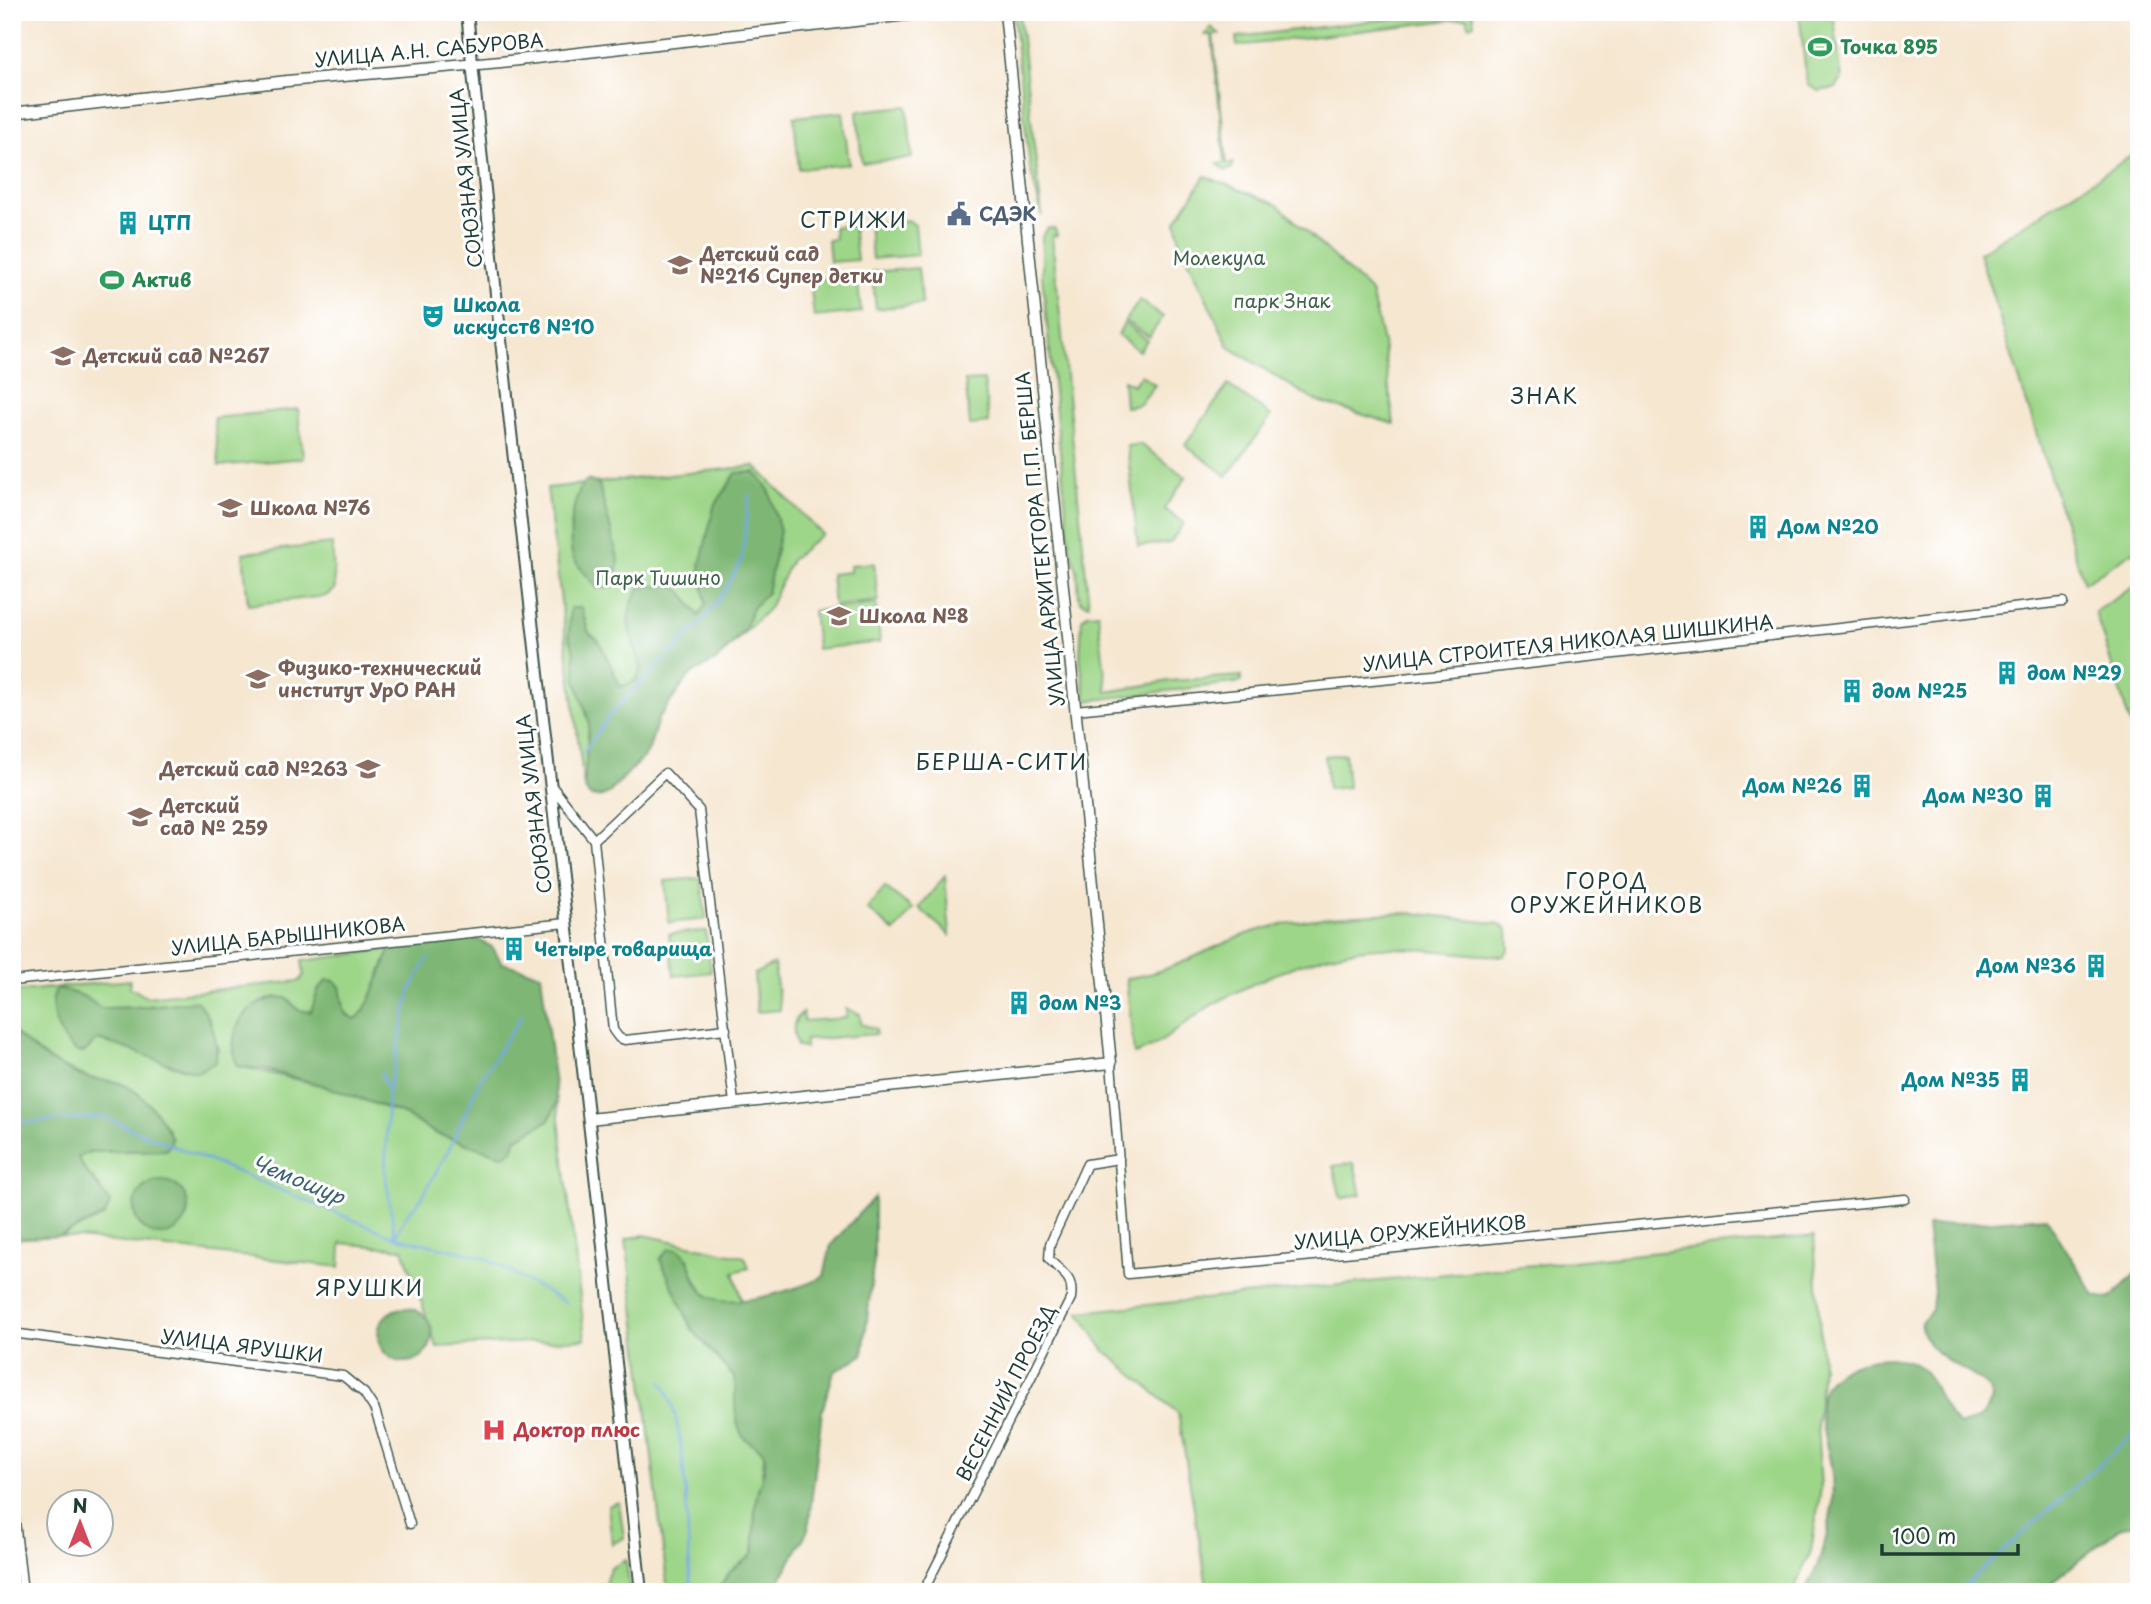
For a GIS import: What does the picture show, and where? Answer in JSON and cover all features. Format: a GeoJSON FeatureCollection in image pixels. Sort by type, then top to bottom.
{"type":"FeatureCollection","features":[{"type":"Feature","properties":{"kind":"main road","name":"СОЮЗНАЯ УЛИЦА"},"geometry":{"type":"LineString","coordinates":[[467,12],[514,485],[589,1119],[641,1592]]}},
{"type":"Feature","properties":{"kind":"street","name":"УЛИЦА А.Н. САБУРОВА"},"geometry":{"type":"LineString","coordinates":[[12,113],[287,81],[472,65],[933,12]]}},
{"type":"Feature","properties":{"kind":"street","name":"УЛИЦА АРХИТЕКТОРА П.П. БЕРША"},"geometry":{"type":"LineString","coordinates":[[1004,12],[1111,1063]]}},
{"type":"Feature","properties":{"kind":"street","name":"УЛИЦА СТРОИТЕЛЯ НИКОЛАЯ ШИШКИНА"},"geometry":{"type":"LineString","coordinates":[[1075,710],[1433,675],[2063,602]]}},
{"type":"Feature","properties":{"kind":"street"},"geometry":{"type":"LineString","coordinates":[[594,840],[665,773],[699,810],[734,1103]]}},
{"type":"Feature","properties":{"kind":"street"},"geometry":{"type":"LineString","coordinates":[[549,782],[594,840],[613,1030],[619,1038],[625,1040],[726,1028]]}},
{"type":"Feature","properties":{"kind":"street","name":"УЛИЦА БАРЫШНИКОВА"},"geometry":{"type":"LineString","coordinates":[[12,981],[566,923]]}},
{"type":"Feature","properties":{"kind":"street"},"geometry":{"type":"LineString","coordinates":[[589,1119],[1111,1063]]}},
{"type":"Feature","properties":{"kind":"street","name":"УЛИЦА ОРУЖЕЙНИКОВ"},"geometry":{"type":"LineString","coordinates":[[1111,1063],[1128,1274],[1905,1199]]}},
{"type":"Feature","properties":{"kind":"street","name":"ВЕСЕННИЙ ПРОЕЗД"},"geometry":{"type":"LineString","coordinates":[[923,1592],[1071,1298],[1073,1286],[1069,1276],[1049,1259],[1052,1239],[1087,1164],[1119,1159]]}},
{"type":"Feature","properties":{"kind":"street","name":"УЛИЦА ЯРУШКИ"},"geometry":{"type":"LineString","coordinates":[[12,1333],[343,1376],[365,1392],[374,1410],[410,1524]]}},
{"type":"Feature","properties":{"kind":"street"},"geometry":{"type":"LineString","coordinates":[[12,1494],[23,1592]]}},
{"type":"Feature","properties":{"kind":"green space"},"geometry":{"type":"Polygon","coordinates":[[[1013,12],[1019,12],[1042,216],[1030,168],[1013,12]]]}},
{"type":"Feature","properties":{"kind":"green space"},"geometry":{"type":"Polygon","coordinates":[[[1444,12],[1473,12],[1474,24],[1469,26],[1467,18],[1237,46],[1236,37],[1444,12]]]}},
{"type":"Feature","properties":{"kind":"green space","name":"Точка 895"},"geometry":{"type":"Polygon","coordinates":[[[1799,12],[1833,12],[1842,79],[1836,88],[1818,91],[1807,84],[1799,12]]]}},
{"type":"Feature","properties":{"kind":"green space"},"geometry":{"type":"Polygon","coordinates":[[[1211,27],[1220,34],[1213,35],[1227,163],[1233,163],[1232,168],[1226,171],[1218,164],[1225,163],[1212,35],[1205,35],[1211,27]]]}},
{"type":"Feature","properties":{"kind":"green space"},"geometry":{"type":"Polygon","coordinates":[[[907,106],[912,158],[862,163],[857,111],[907,106]]]}},
{"type":"Feature","properties":{"kind":"green space"},"geometry":{"type":"Polygon","coordinates":[[[843,112],[849,164],[799,169],[794,117],[843,112]]]}},
{"type":"Feature","properties":{"kind":"green space"},"geometry":{"type":"Polygon","coordinates":[[[2139,151],[2139,548],[2084,583],[1979,253],[2139,151]]]}},
{"type":"Feature","properties":{"kind":"green space","name":"парк Знак"},"geometry":{"type":"Polygon","coordinates":[[[1205,176],[1278,205],[1371,292],[1383,343],[1394,424],[1314,400],[1229,347],[1180,242],[1176,221],[1205,176]]]}},
{"type":"Feature","properties":{"kind":"green space"},"geometry":{"type":"Polygon","coordinates":[[[908,220],[915,225],[918,255],[872,259],[869,224],[908,220]]]}},
{"type":"Feature","properties":{"kind":"green space"},"geometry":{"type":"Polygon","coordinates":[[[853,225],[857,260],[830,262],[828,240],[835,239],[834,227],[853,225]]]}},
{"type":"Feature","properties":{"kind":"green space"},"geometry":{"type":"Polygon","coordinates":[[[1048,228],[1055,229],[1057,235],[1052,236],[1089,605],[1081,602],[1079,598],[1077,570],[1070,548],[1042,276],[1042,236],[1048,228]]]}},
{"type":"Feature","properties":{"kind":"green space"},"geometry":{"type":"Polygon","coordinates":[[[918,268],[922,304],[876,309],[872,272],[918,268]]]}},
{"type":"Feature","properties":{"kind":"green space"},"geometry":{"type":"Polygon","coordinates":[[[857,275],[861,312],[814,317],[810,280],[857,275]]]}},
{"type":"Feature","properties":{"kind":"green space"},"geometry":{"type":"Polygon","coordinates":[[[1140,300],[1163,317],[1149,337],[1125,321],[1140,300]]]}},
{"type":"Feature","properties":{"kind":"green space"},"geometry":{"type":"Polygon","coordinates":[[[1124,323],[1147,340],[1139,351],[1118,335],[1124,323]]]}},
{"type":"Feature","properties":{"kind":"green space"},"geometry":{"type":"Polygon","coordinates":[[[1141,375],[1155,385],[1139,405],[1125,407],[1123,380],[1133,385],[1141,375]]]}},
{"type":"Feature","properties":{"kind":"green space"},"geometry":{"type":"Polygon","coordinates":[[[984,380],[989,423],[970,425],[965,381],[984,380]]]}},
{"type":"Feature","properties":{"kind":"green space"},"geometry":{"type":"Polygon","coordinates":[[[1228,385],[1271,416],[1227,476],[1185,445],[1228,385]]]}},
{"type":"Feature","properties":{"kind":"green space"},"geometry":{"type":"Polygon","coordinates":[[[298,409],[303,458],[219,466],[214,418],[298,409]]]}},
{"type":"Feature","properties":{"kind":"green space"},"geometry":{"type":"Polygon","coordinates":[[[1140,444],[1186,477],[1164,509],[1184,523],[1170,543],[1138,546],[1127,446],[1140,444]]]}},
{"type":"Feature","properties":{"kind":"green space","name":"Парк Тишино"},"geometry":{"type":"Polygon","coordinates":[[[755,466],[822,534],[791,560],[769,608],[717,660],[690,675],[658,719],[648,752],[609,793],[599,797],[590,796],[584,787],[547,488],[755,466]]]}},
{"type":"Feature","properties":{"kind":"green space"},"geometry":{"type":"Polygon","coordinates":[[[755,472],[769,490],[780,531],[767,593],[752,608],[745,629],[717,660],[690,675],[658,719],[648,752],[609,793],[599,797],[590,796],[584,787],[589,722],[576,680],[574,651],[569,636],[570,608],[581,608],[589,633],[599,641],[621,687],[636,680],[641,668],[628,618],[634,598],[640,588],[671,586],[682,592],[699,616],[706,604],[700,566],[714,507],[736,473],[755,472]]]}},
{"type":"Feature","properties":{"kind":"green space"},"geometry":{"type":"Polygon","coordinates":[[[587,480],[599,484],[619,562],[612,588],[597,588],[572,554],[574,506],[582,485],[587,480]]]}},
{"type":"Feature","properties":{"kind":"green space"},"geometry":{"type":"Polygon","coordinates":[[[332,544],[335,589],[326,596],[248,605],[243,553],[332,544]]]}},
{"type":"Feature","properties":{"kind":"green space"},"geometry":{"type":"Polygon","coordinates":[[[874,563],[878,601],[834,606],[831,574],[850,572],[850,565],[874,563]]]}},
{"type":"Feature","properties":{"kind":"green space"},"geometry":{"type":"Polygon","coordinates":[[[2139,583],[2139,752],[2095,612],[2139,583]]]}},
{"type":"Feature","properties":{"kind":"green space"},"geometry":{"type":"Polygon","coordinates":[[[876,604],[880,642],[817,649],[813,611],[876,604]]]}},
{"type":"Feature","properties":{"kind":"green space"},"geometry":{"type":"Polygon","coordinates":[[[1098,613],[1107,692],[1169,681],[1241,676],[1241,682],[1086,701],[1080,658],[1082,619],[1087,614],[1098,613]]]}},
{"type":"Feature","properties":{"kind":"green space"},"geometry":{"type":"Polygon","coordinates":[[[1345,754],[1348,787],[1328,789],[1325,756],[1345,754]]]}},
{"type":"Feature","properties":{"kind":"green space"},"geometry":{"type":"Polygon","coordinates":[[[945,876],[950,935],[919,908],[945,876]]]}},
{"type":"Feature","properties":{"kind":"green space"},"geometry":{"type":"Polygon","coordinates":[[[701,878],[706,919],[669,923],[665,881],[701,878]]]}},
{"type":"Feature","properties":{"kind":"green space"},"geometry":{"type":"Polygon","coordinates":[[[885,887],[913,909],[895,932],[867,909],[885,887]]]}},
{"type":"Feature","properties":{"kind":"green space"},"geometry":{"type":"Polygon","coordinates":[[[1414,913],[1500,924],[1508,930],[1509,949],[1504,956],[1380,948],[1338,953],[1297,965],[1257,982],[1198,1014],[1157,1044],[1134,1054],[1126,978],[1159,971],[1253,932],[1293,922],[1414,913]]]}},
{"type":"Feature","properties":{"kind":"green space"},"geometry":{"type":"Polygon","coordinates":[[[706,931],[711,972],[674,976],[669,934],[706,931]]]}},
{"type":"Feature","properties":{"kind":"green space"},"geometry":{"type":"Polygon","coordinates":[[[475,938],[492,947],[502,963],[541,974],[557,1102],[549,1120],[516,1139],[512,1150],[504,1156],[437,1134],[401,1113],[321,1085],[263,1069],[237,1066],[234,1040],[237,1028],[243,1017],[261,1002],[287,998],[298,1010],[311,1012],[318,990],[327,980],[335,981],[340,987],[345,1014],[355,1019],[370,999],[391,949],[411,944],[475,938]]]}},
{"type":"Feature","properties":{"kind":"green space"},"geometry":{"type":"Polygon","coordinates":[[[391,949],[370,999],[355,1019],[344,1010],[340,987],[315,1001],[311,1012],[298,1010],[287,998],[274,997],[260,1002],[237,1066],[321,1085],[401,1113],[437,1134],[503,1156],[512,1150],[516,1139],[549,1120],[557,1102],[585,1339],[437,1347],[403,1249],[341,1243],[340,1267],[60,1236],[105,1216],[100,1186],[82,1167],[78,1157],[90,1152],[146,1150],[168,1129],[146,1102],[123,1084],[96,1081],[58,1065],[32,1049],[12,1031],[12,992],[130,980],[130,987],[146,997],[300,981],[304,975],[302,961],[391,949]],[[83,996],[91,1044],[97,1040],[126,1047],[175,1067],[218,1050],[209,1019],[196,1001],[101,1008],[83,996]]]}},
{"type":"Feature","properties":{"kind":"green space"},"geometry":{"type":"Polygon","coordinates":[[[774,964],[780,1010],[757,1012],[754,974],[774,964]]]}},
{"type":"Feature","properties":{"kind":"green space"},"geometry":{"type":"Polygon","coordinates":[[[57,988],[83,996],[101,1008],[196,1001],[206,1013],[213,1029],[216,1062],[197,1072],[97,1040],[86,1051],[79,1053],[66,1041],[56,1024],[53,1005],[57,988]]]}},
{"type":"Feature","properties":{"kind":"green space"},"geometry":{"type":"Polygon","coordinates":[[[846,1009],[860,1014],[861,1024],[876,1029],[876,1034],[805,1040],[805,1048],[797,1046],[794,1023],[799,1016],[803,1013],[804,1021],[846,1018],[846,1009]]]}},
{"type":"Feature","properties":{"kind":"green space"},"geometry":{"type":"Polygon","coordinates":[[[12,1031],[44,1056],[70,1071],[84,1077],[117,1082],[130,1088],[152,1107],[172,1139],[167,1150],[90,1152],[78,1157],[110,1203],[105,1215],[60,1236],[12,1239],[12,1031]]]}},
{"type":"Feature","properties":{"kind":"green space"},"geometry":{"type":"Polygon","coordinates":[[[1354,1163],[1361,1194],[1341,1199],[1333,1166],[1354,1163]]]}},
{"type":"Feature","properties":{"kind":"green space"},"geometry":{"type":"Polygon","coordinates":[[[161,1181],[180,1189],[188,1208],[180,1227],[161,1235],[142,1227],[134,1208],[142,1189],[161,1181]]]}},
{"type":"Feature","properties":{"kind":"green space"},"geometry":{"type":"Polygon","coordinates":[[[874,1197],[874,1259],[863,1355],[834,1372],[822,1411],[808,1530],[773,1592],[718,1592],[733,1569],[753,1554],[756,1502],[765,1458],[762,1450],[746,1439],[740,1429],[736,1415],[735,1378],[692,1329],[660,1259],[669,1249],[678,1249],[687,1258],[701,1290],[711,1297],[742,1300],[780,1293],[824,1276],[831,1245],[874,1197]]]}},
{"type":"Feature","properties":{"kind":"green space"},"geometry":{"type":"Polygon","coordinates":[[[2046,1217],[2095,1296],[2110,1299],[2139,1270],[2139,1523],[2119,1528],[2040,1592],[1805,1592],[1823,1550],[1832,1504],[1831,1464],[1820,1410],[1823,1390],[1829,1380],[1849,1366],[1890,1358],[1913,1363],[1921,1368],[1933,1384],[1946,1411],[1960,1425],[1980,1417],[1992,1400],[1990,1390],[1983,1382],[1935,1350],[1923,1333],[1921,1323],[1932,1310],[1934,1291],[1927,1226],[2046,1217]]]}},
{"type":"Feature","properties":{"kind":"green space"},"geometry":{"type":"Polygon","coordinates":[[[644,1235],[745,1257],[749,1268],[734,1272],[742,1301],[719,1301],[711,1298],[700,1287],[688,1258],[682,1305],[692,1329],[735,1378],[740,1430],[744,1438],[761,1448],[764,1455],[753,1554],[729,1573],[718,1592],[668,1592],[626,1239],[644,1235]]]}},
{"type":"Feature","properties":{"kind":"green space"},"geometry":{"type":"Polygon","coordinates":[[[1814,1236],[1822,1364],[1817,1425],[1821,1488],[1811,1551],[1793,1592],[1208,1592],[1178,1413],[1104,1350],[1079,1312],[1814,1236]]]}},
{"type":"Feature","properties":{"kind":"green space"},"geometry":{"type":"Polygon","coordinates":[[[405,1308],[424,1316],[432,1335],[424,1354],[405,1362],[386,1354],[378,1335],[386,1316],[405,1308]]]}},
{"type":"Feature","properties":{"kind":"green space"},"geometry":{"type":"Polygon","coordinates":[[[619,1502],[624,1538],[612,1544],[608,1506],[619,1502]]]}},
{"type":"Feature","properties":{"kind":"green space"},"geometry":{"type":"Polygon","coordinates":[[[626,1560],[630,1592],[608,1592],[606,1579],[611,1568],[626,1560]]]}},
{"type":"Feature","properties":{"kind":"waterway"},"geometry":{"type":"LineString","coordinates":[[584,752],[609,716],[702,622],[725,590],[742,559],[749,495]]}},
{"type":"Feature","properties":{"kind":"waterway"},"geometry":{"type":"LineString","coordinates":[[389,1088],[410,991],[428,958]]}},
{"type":"Feature","properties":{"kind":"waterway"},"geometry":{"type":"LineString","coordinates":[[395,1237],[405,1217],[421,1199],[449,1149],[481,1078],[523,1014]]}},
{"type":"Feature","properties":{"kind":"waterway"},"geometry":{"type":"LineString","coordinates":[[381,1073],[388,1090],[385,1172],[395,1236]]}},
{"type":"Feature","properties":{"kind":"waterway","name":"Чемошур"},"geometry":{"type":"LineString","coordinates":[[12,1123],[103,1117],[395,1237],[484,1257],[566,1303]]}},
{"type":"Feature","properties":{"kind":"waterway","name":"Чемошур"},"geometry":{"type":"LineString","coordinates":[[661,1381],[670,1398],[677,1422],[681,1450],[691,1592]]}},
{"type":"Feature","properties":{"kind":"waterway"},"geometry":{"type":"LineString","coordinates":[[1957,1592],[2139,1429]]}},
{"type":"Feature","properties":{"kind":"place","name":"Точка 895"},"geometry":{"type":"Point","coordinates":[1820,47]}},
{"type":"Feature","properties":{"kind":"place","name":"СДЭК"},"geometry":{"type":"Point","coordinates":[959,214]}},
{"type":"Feature","properties":{"kind":"place","name":"ЦТП"},"geometry":{"type":"Point","coordinates":[128,223]}},
{"type":"Feature","properties":{"kind":"place","name":"Детский сад №216 Супер детки"},"geometry":{"type":"Point","coordinates":[680,265]}},
{"type":"Feature","properties":{"kind":"place","name":"Актив"},"geometry":{"type":"Point","coordinates":[112,280]}},
{"type":"Feature","properties":{"kind":"place","name":"Школа искусств №10"},"geometry":{"type":"Point","coordinates":[433,316]}},
{"type":"Feature","properties":{"kind":"place","name":"Детский сад №267"},"geometry":{"type":"Point","coordinates":[63,356]}},
{"type":"Feature","properties":{"kind":"place","name":"Школа №76"},"geometry":{"type":"Point","coordinates":[230,508]}},
{"type":"Feature","properties":{"kind":"place","name":"Дом №20"},"geometry":{"type":"Point","coordinates":[1758,527]}},
{"type":"Feature","properties":{"kind":"place","name":"Школа №8"},"geometry":{"type":"Point","coordinates":[839,616]}},
{"type":"Feature","properties":{"kind":"place","name":"дом №29"},"geometry":{"type":"Point","coordinates":[2007,673]}},
{"type":"Feature","properties":{"kind":"place","name":"Физико-технический институт УрО РАН"},"geometry":{"type":"Point","coordinates":[258,679]}},
{"type":"Feature","properties":{"kind":"place","name":"дом №25"},"geometry":{"type":"Point","coordinates":[1852,691]}},
{"type":"Feature","properties":{"kind":"place","name":"Детский сад №263"},"geometry":{"type":"Point","coordinates":[368,769]}},
{"type":"Feature","properties":{"kind":"place","name":"Дом №26"},"geometry":{"type":"Point","coordinates":[1862,786]}},
{"type":"Feature","properties":{"kind":"place","name":"Дом №30"},"geometry":{"type":"Point","coordinates":[2043,796]}},
{"type":"Feature","properties":{"kind":"place","name":"Детский сад № 259"},"geometry":{"type":"Point","coordinates":[140,817]}},
{"type":"Feature","properties":{"kind":"place","name":"Четыре товарища"},"geometry":{"type":"Point","coordinates":[514,949]}},
{"type":"Feature","properties":{"kind":"place","name":"Дом №36"},"geometry":{"type":"Point","coordinates":[2096,966]}},
{"type":"Feature","properties":{"kind":"place","name":"дом №3"},"geometry":{"type":"Point","coordinates":[1019,1003]}},
{"type":"Feature","properties":{"kind":"place","name":"Дом №35"},"geometry":{"type":"Point","coordinates":[2020,1080]}},
{"type":"Feature","properties":{"kind":"place","name":"Доктор плюс"},"geometry":{"type":"Point","coordinates":[494,1430]}},
{"type":"Feature","properties":{"kind":"district","name":"СТРИЖИ"},"geometry":{"type":"Point","coordinates":[854,221]}},
{"type":"Feature","properties":{"kind":"district","name":"ЗНАК"},"geometry":{"type":"Point","coordinates":[1545,397]}},
{"type":"Feature","properties":{"kind":"district","name":"БЕРША-СИТИ"},"geometry":{"type":"Point","coordinates":[1002,763]}},
{"type":"Feature","properties":{"kind":"district","name":"ГОРОД ОРУЖЕЙНИКОВ"},"geometry":{"type":"Point","coordinates":[1607,894]}},
{"type":"Feature","properties":{"kind":"district","name":"ЯРУШКИ"},"geometry":{"type":"Point","coordinates":[370,1289]}},
{"type":"Feature","properties":{"kind":"park label","name":"Молекула"},"geometry":{"type":"Point","coordinates":[1219,258]}}]}
